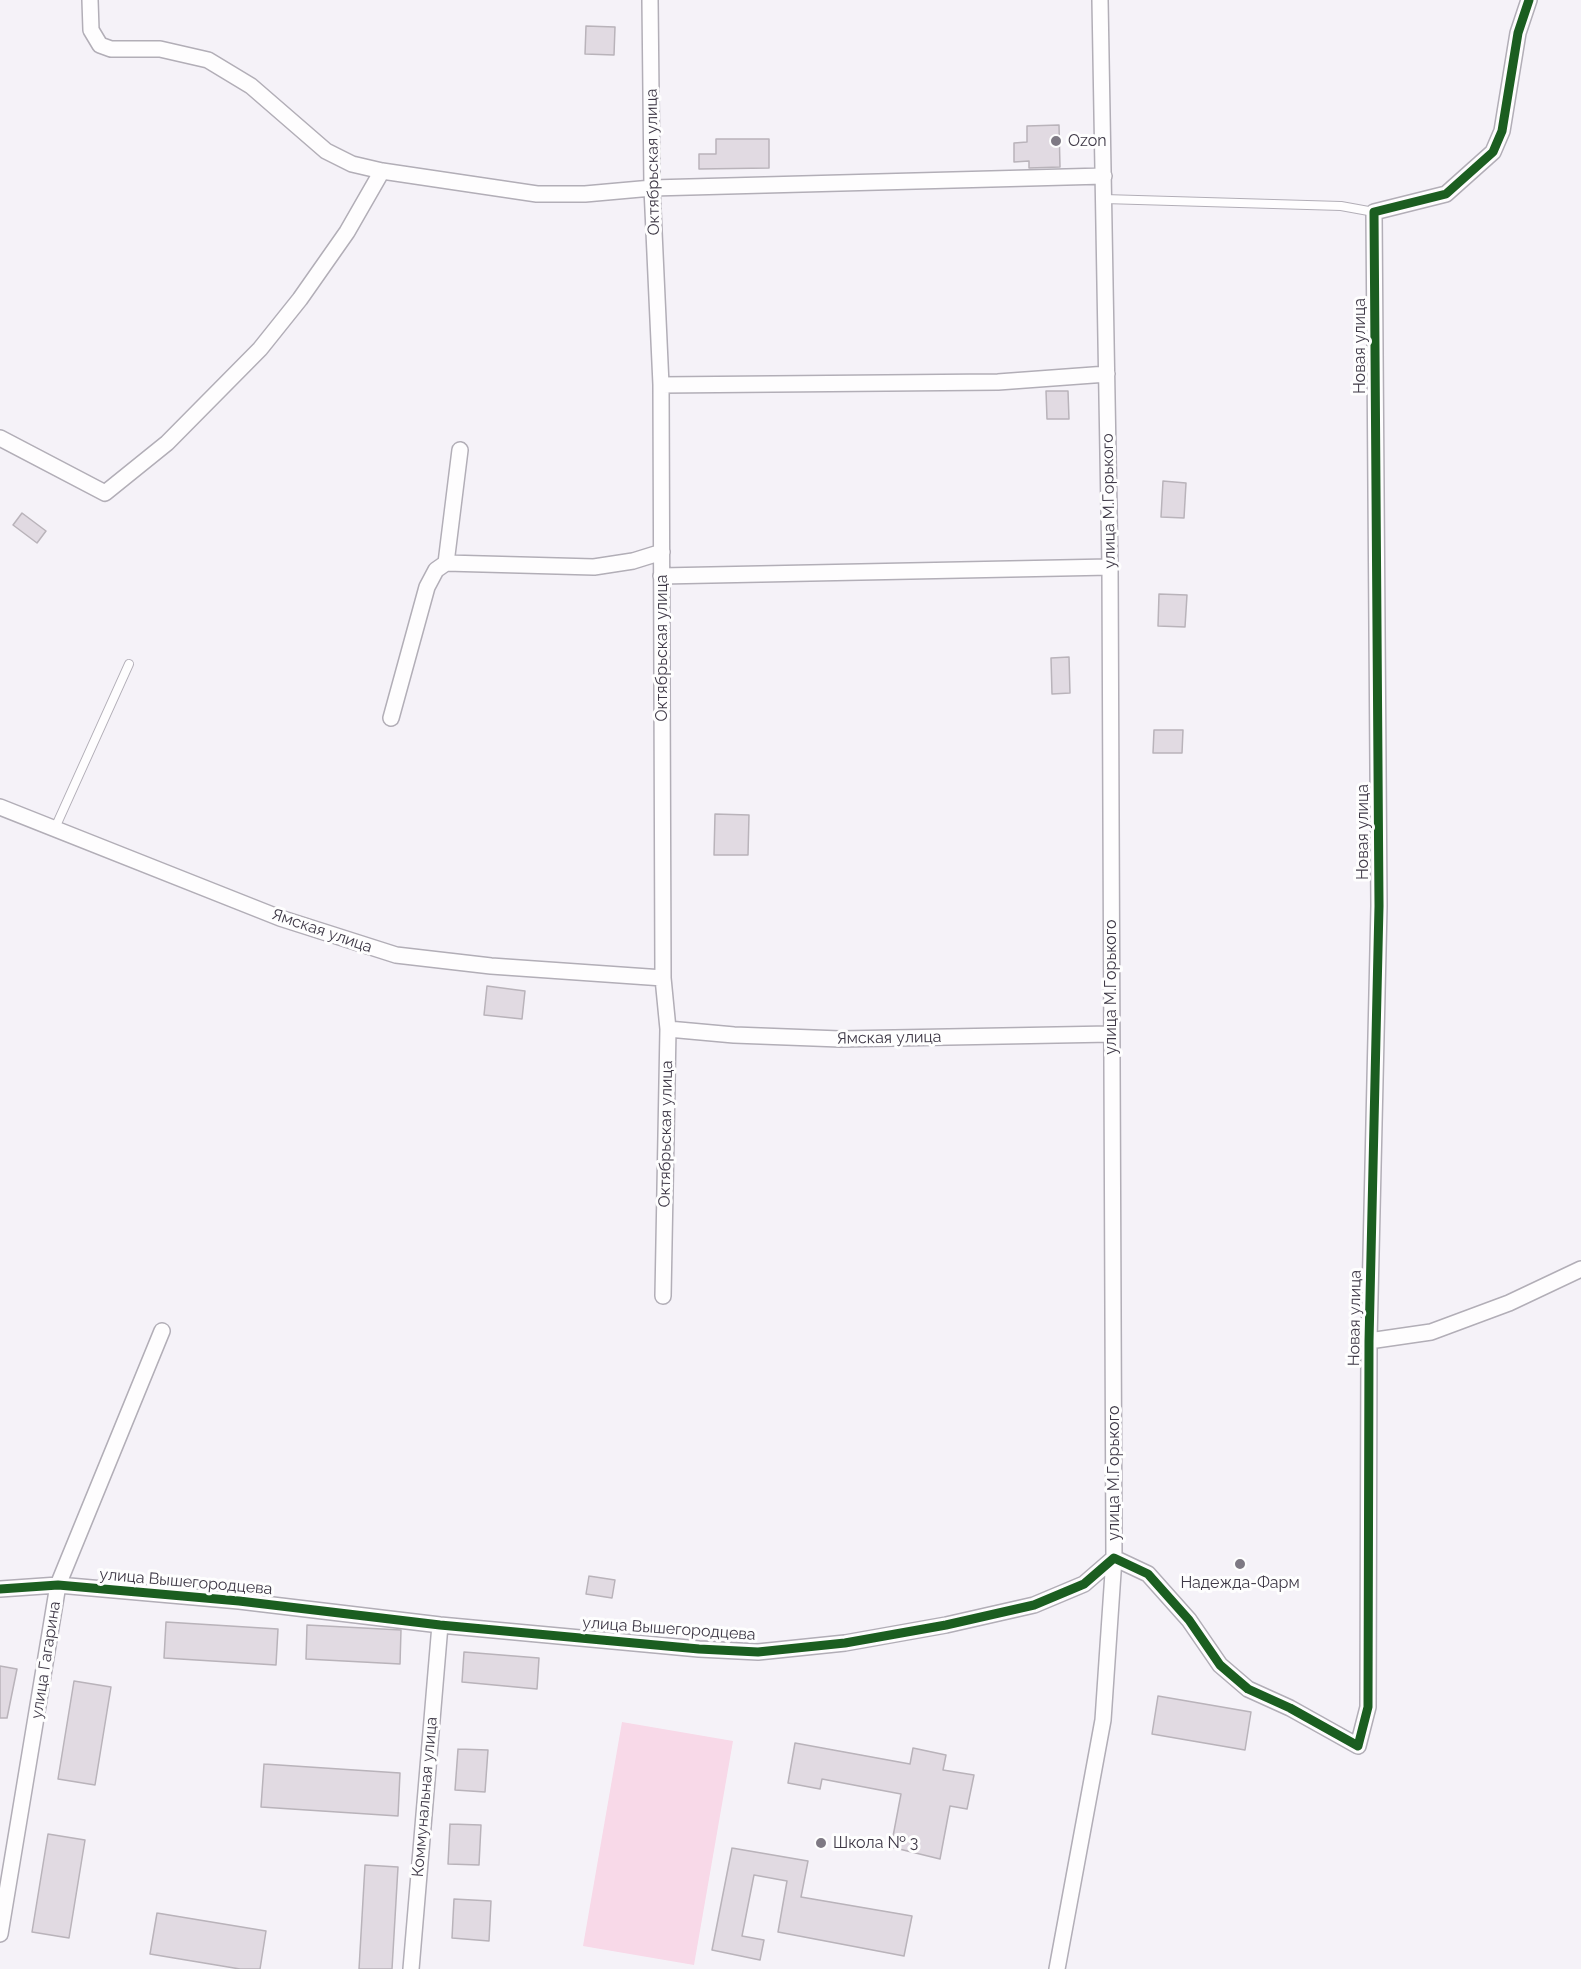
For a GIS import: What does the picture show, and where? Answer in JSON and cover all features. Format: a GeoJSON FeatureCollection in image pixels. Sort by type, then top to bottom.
{"type":"FeatureCollection","features":[{"type":"Feature","properties":{"kind":"street"},"geometry":{"type":"LineString","coordinates":[[90,0],[91,30],[94,39],[100,45],[111,49],[160,49],[208,60],[251,86],[280,109],[326,152],[352,164],[382,171],[537,194],[585,195],[652,188],[1104,176]]}},
{"type":"Feature","properties":{"kind":"street","name":"Октябрьская улица"},"geometry":{"type":"LineString","coordinates":[[650,0],[652,188],[662,384],[663,978],[668,1029],[663,1296]]}},
{"type":"Feature","properties":{"kind":"street","name":"улица М.Горького"},"geometry":{"type":"LineString","coordinates":[[1057,1969],[1103,1720],[1114,1558],[1110,567],[1100,0]]}},
{"type":"Feature","properties":{"kind":"street"},"geometry":{"type":"LineString","coordinates":[[1374,212],[1446,194],[1493,152],[1502,131],[1518,33],[1529,0]]}},
{"type":"Feature","properties":{"kind":"street"},"geometry":{"type":"LineString","coordinates":[[0,438],[105,493],[167,443],[260,349],[300,299],[340,241],[382,171]]}},
{"type":"Feature","properties":{"kind":"street","name":"Новая улица"},"geometry":{"type":"LineString","coordinates":[[1114,1558],[1148,1574],[1190,1620],[1220,1665],[1248,1689],[1290,1708],[1358,1746],[1368,1707],[1369,1341],[1379,906],[1374,212]]}},
{"type":"Feature","properties":{"kind":"street"},"geometry":{"type":"LineString","coordinates":[[662,384],[986,383],[1107,374]]}},
{"type":"Feature","properties":{"kind":"street"},"geometry":{"type":"LineString","coordinates":[[446,563],[460,450]]}},
{"type":"Feature","properties":{"kind":"street"},"geometry":{"type":"LineString","coordinates":[[391,717],[428,586],[436,570],[446,563],[594,567],[633,561],[662,552]]}},
{"type":"Feature","properties":{"kind":"street"},"geometry":{"type":"LineString","coordinates":[[662,576],[1110,567]]}},
{"type":"Feature","properties":{"kind":"street","name":"Ямская улица"},"geometry":{"type":"LineString","coordinates":[[0,807],[280,918],[396,955],[491,966],[663,978]]}},
{"type":"Feature","properties":{"kind":"street","name":"Ямская улица"},"geometry":{"type":"LineString","coordinates":[[668,1029],[734,1035],[840,1039],[1111,1034]]}},
{"type":"Feature","properties":{"kind":"street"},"geometry":{"type":"LineString","coordinates":[[1369,1341],[1431,1332],[1509,1303],[1581,1269]]}},
{"type":"Feature","properties":{"kind":"street","name":"улица Гагарина"},"geometry":{"type":"LineString","coordinates":[[0,1935],[58,1585],[162,1331]]}},
{"type":"Feature","properties":{"kind":"street","name":"улица Вышегородцева"},"geometry":{"type":"LineString","coordinates":[[0,1589],[58,1585],[239,1601],[440,1625],[711,1650],[758,1652],[845,1643],[946,1625],[1035,1605],[1084,1584],[1114,1558]]}},
{"type":"Feature","properties":{"kind":"street","name":"Коммунальная улица"},"geometry":{"type":"LineString","coordinates":[[411,1969],[440,1625]]}},
{"type":"Feature","properties":{"kind":"lane"},"geometry":{"type":"LineString","coordinates":[[1104,199],[1341,206],[1374,212]]}},
{"type":"Feature","properties":{"kind":"lane"},"geometry":{"type":"LineString","coordinates":[[55,828],[129,664]]}},
{"type":"Feature","properties":{"kind":"shaded area"},"geometry":{"type":"Polygon","coordinates":[[[622,1722],[733,1741],[694,1965],[583,1946],[622,1722]]]}},
{"type":"Feature","properties":{"kind":"building"},"geometry":{"type":"Polygon","coordinates":[[[586,26],[615,27],[614,55],[585,54],[586,26]]]}},
{"type":"Feature","properties":{"kind":"building"},"geometry":{"type":"Polygon","coordinates":[[[1059,125],[1060,167],[1029,168],[1029,161],[1014,162],[1014,143],[1027,142],[1027,126],[1059,125]]]}},
{"type":"Feature","properties":{"kind":"building"},"geometry":{"type":"Polygon","coordinates":[[[716,139],[769,139],[769,168],[699,169],[699,154],[716,154],[716,139]]]}},
{"type":"Feature","properties":{"kind":"building"},"geometry":{"type":"Polygon","coordinates":[[[1046,391],[1068,391],[1069,419],[1047,419],[1046,391]]]}},
{"type":"Feature","properties":{"kind":"building"},"geometry":{"type":"Polygon","coordinates":[[[1163,481],[1186,483],[1184,518],[1161,517],[1163,481]]]}},
{"type":"Feature","properties":{"kind":"building"},"geometry":{"type":"Polygon","coordinates":[[[22,513],[46,531],[37,543],[13,525],[22,513]]]}},
{"type":"Feature","properties":{"kind":"building"},"geometry":{"type":"Polygon","coordinates":[[[1159,594],[1187,595],[1185,627],[1158,626],[1159,594]]]}},
{"type":"Feature","properties":{"kind":"building"},"geometry":{"type":"Polygon","coordinates":[[[1069,657],[1070,693],[1052,694],[1051,658],[1069,657]]]}},
{"type":"Feature","properties":{"kind":"building"},"geometry":{"type":"Polygon","coordinates":[[[1154,730],[1183,730],[1182,753],[1153,753],[1154,730]]]}},
{"type":"Feature","properties":{"kind":"building"},"geometry":{"type":"Polygon","coordinates":[[[715,814],[749,815],[748,855],[714,855],[715,814]]]}},
{"type":"Feature","properties":{"kind":"building"},"geometry":{"type":"Polygon","coordinates":[[[487,986],[525,991],[522,1019],[484,1015],[487,986]]]}},
{"type":"Feature","properties":{"kind":"building"},"geometry":{"type":"Polygon","coordinates":[[[589,1576],[615,1580],[612,1598],[586,1594],[589,1576]]]}},
{"type":"Feature","properties":{"kind":"building"},"geometry":{"type":"Polygon","coordinates":[[[166,1622],[278,1629],[276,1665],[164,1658],[166,1622]]]}},
{"type":"Feature","properties":{"kind":"building"},"geometry":{"type":"Polygon","coordinates":[[[307,1625],[401,1630],[400,1664],[306,1659],[307,1625]]]}},
{"type":"Feature","properties":{"kind":"building"},"geometry":{"type":"Polygon","coordinates":[[[464,1652],[539,1658],[537,1689],[462,1682],[464,1652]]]}},
{"type":"Feature","properties":{"kind":"building"},"geometry":{"type":"Polygon","coordinates":[[[0,1666],[17,1669],[7,1718],[0,1718],[0,1666]]]}},
{"type":"Feature","properties":{"kind":"building"},"geometry":{"type":"Polygon","coordinates":[[[74,1681],[111,1687],[95,1785],[58,1779],[74,1681]]]}},
{"type":"Feature","properties":{"kind":"building"},"geometry":{"type":"Polygon","coordinates":[[[1158,1696],[1251,1712],[1245,1750],[1152,1734],[1158,1696]]]}},
{"type":"Feature","properties":{"kind":"building"},"geometry":{"type":"Polygon","coordinates":[[[795,1743],[910,1764],[913,1748],[946,1755],[943,1770],[974,1775],[967,1809],[950,1806],[940,1859],[891,1847],[901,1794],[822,1779],[820,1789],[788,1783],[795,1743]]]}},
{"type":"Feature","properties":{"kind":"building"},"geometry":{"type":"Polygon","coordinates":[[[458,1749],[488,1750],[485,1792],[455,1790],[458,1749]]]}},
{"type":"Feature","properties":{"kind":"building"},"geometry":{"type":"Polygon","coordinates":[[[264,1764],[400,1773],[398,1816],[261,1807],[264,1764]]]}},
{"type":"Feature","properties":{"kind":"building"},"geometry":{"type":"Polygon","coordinates":[[[450,1824],[481,1825],[479,1865],[448,1864],[450,1824]]]}},
{"type":"Feature","properties":{"kind":"building"},"geometry":{"type":"Polygon","coordinates":[[[48,1834],[85,1840],[69,1938],[32,1932],[48,1834]]]}},
{"type":"Feature","properties":{"kind":"building"},"geometry":{"type":"Polygon","coordinates":[[[732,1848],[808,1861],[801,1897],[912,1916],[904,1956],[778,1932],[787,1881],[754,1875],[742,1936],[764,1940],[760,1960],[712,1950],[732,1848]]]}},
{"type":"Feature","properties":{"kind":"building"},"geometry":{"type":"Polygon","coordinates":[[[365,1865],[398,1867],[392,1969],[359,1969],[365,1865]]]}},
{"type":"Feature","properties":{"kind":"building"},"geometry":{"type":"Polygon","coordinates":[[[454,1899],[491,1901],[489,1941],[452,1938],[454,1899]]]}},
{"type":"Feature","properties":{"kind":"building"},"geometry":{"type":"Polygon","coordinates":[[[157,1913],[266,1931],[260,1969],[240,1969],[150,1954],[157,1913]]]}},
{"type":"Feature","properties":{"kind":"cycle path"},"geometry":{"type":"LineString","coordinates":[[0,1589],[58,1585],[239,1601],[440,1625],[699,1649],[758,1652],[845,1643],[946,1625],[1034,1605],[1084,1584],[1114,1558],[1148,1574],[1189,1620],[1220,1665],[1248,1689],[1290,1708],[1358,1746],[1368,1707],[1369,1341],[1379,906],[1374,212],[1446,194],[1493,152],[1502,131],[1518,33],[1529,0]]}},
{"type":"Feature","properties":{"kind":"place","name":"Ozon"},"geometry":{"type":"Point","coordinates":[1056,141]}},
{"type":"Feature","properties":{"kind":"place","name":"Надежда-Фарм"},"geometry":{"type":"Point","coordinates":[1240,1564]}},
{"type":"Feature","properties":{"kind":"place","name":"Школа № 3"},"geometry":{"type":"Point","coordinates":[821,1843]}}]}
